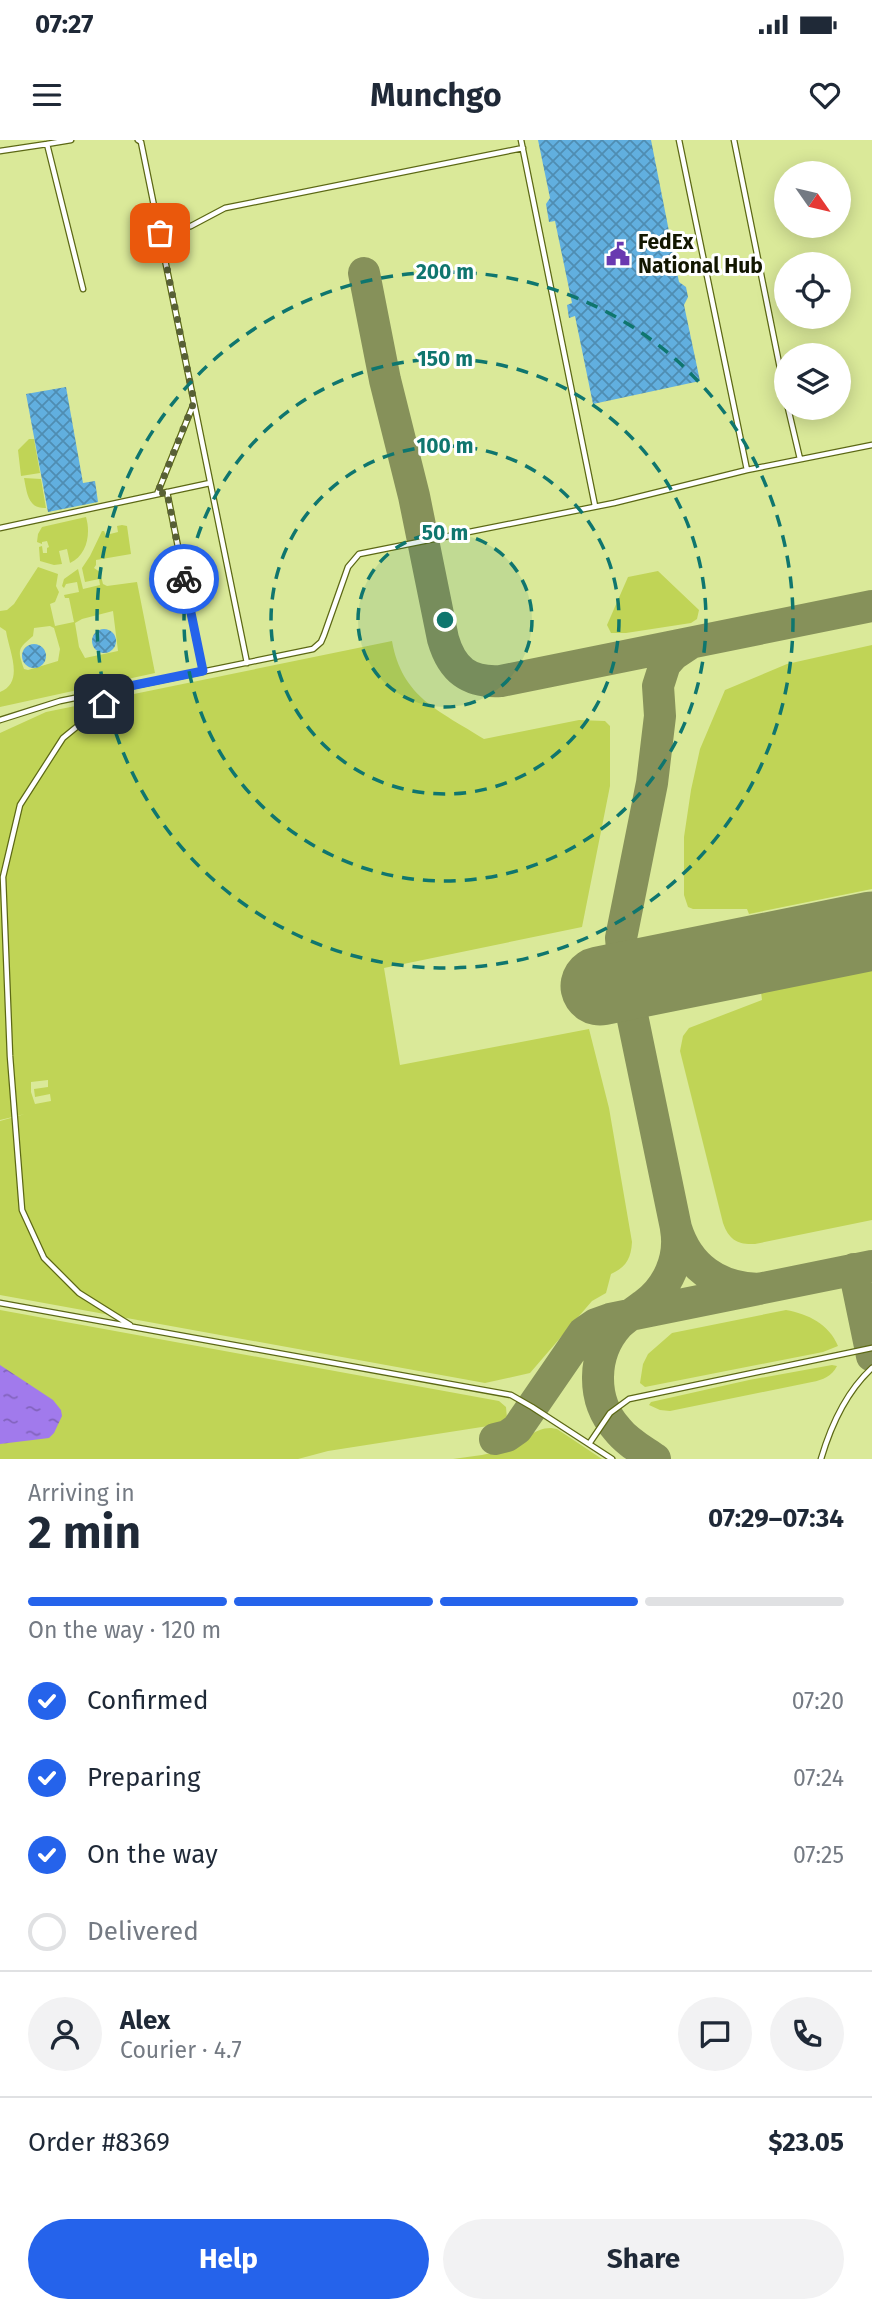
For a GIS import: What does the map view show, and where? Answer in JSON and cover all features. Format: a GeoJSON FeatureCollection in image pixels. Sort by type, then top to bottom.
{"type":"FeatureCollection","features":[{"type":"Feature","properties":{"kind":"lane"},"geometry":{"type":"LineString","coordinates":[[0,152],[71,140]]}},
{"type":"Feature","properties":{"kind":"lane"},"geometry":{"type":"LineString","coordinates":[[138,140],[141,142],[199,419],[247,663]]}},
{"type":"Feature","properties":{"kind":"lane"},"geometry":{"type":"LineString","coordinates":[[521,140],[595,506]]}},
{"type":"Feature","properties":{"kind":"lane"},"geometry":{"type":"LineString","coordinates":[[679,140],[747,470]]}},
{"type":"Feature","properties":{"kind":"lane"},"geometry":{"type":"LineString","coordinates":[[734,140],[775,343]]}},
{"type":"Feature","properties":{"kind":"lane"},"geometry":{"type":"LineString","coordinates":[[47,144],[83,289]]}},
{"type":"Feature","properties":{"kind":"lane"},"geometry":{"type":"LineString","coordinates":[[160,233],[191,226],[225,208],[523,148]]}},
{"type":"Feature","properties":{"kind":"lane"},"geometry":{"type":"LineString","coordinates":[[157,494],[194,402]]}},
{"type":"Feature","properties":{"kind":"lane"},"geometry":{"type":"LineString","coordinates":[[791,420],[800,458]]}},
{"type":"Feature","properties":{"kind":"lane"},"geometry":{"type":"LineString","coordinates":[[0,720],[51,703],[305,651],[317,645],[324,635],[348,567],[359,554],[595,506],[872,444]]}},
{"type":"Feature","properties":{"kind":"lane"},"geometry":{"type":"LineString","coordinates":[[0,528],[210,483]]}},
{"type":"Feature","properties":{"kind":"lane"},"geometry":{"type":"LineString","coordinates":[[167,492],[203,671]]}},
{"type":"Feature","properties":{"kind":"lane"},"geometry":{"type":"LineString","coordinates":[[125,687],[63,738],[27,793],[20,805],[3,877],[10,1056],[22,1210],[44,1258],[79,1293],[134,1327]]}},
{"type":"Feature","properties":{"kind":"lane"},"geometry":{"type":"LineString","coordinates":[[0,1303],[510,1395],[612,1459]]}},
{"type":"Feature","properties":{"kind":"lane"},"geometry":{"type":"LineString","coordinates":[[589,1444],[610,1413],[629,1399],[872,1349]]}},
{"type":"Feature","properties":{"kind":"lane"},"geometry":{"type":"LineString","coordinates":[[821,1459],[830,1430],[843,1403],[872,1368]]}},
{"type":"Feature","properties":{"kind":"green space"},"geometry":{"type":"Polygon","coordinates":[[[29,439],[34,439],[40,473],[21,476],[18,450],[29,439]]]}},
{"type":"Feature","properties":{"kind":"green space"},"geometry":{"type":"Polygon","coordinates":[[[24,478],[41,479],[46,508],[32,503],[24,478]]]}},
{"type":"Feature","properties":{"kind":"green space"},"geometry":{"type":"Polygon","coordinates":[[[86,517],[86,543],[76,559],[70,563],[67,549],[59,551],[62,564],[40,561],[39,547],[42,546],[43,553],[47,553],[49,547],[47,541],[42,544],[37,542],[42,527],[86,517]]]}},
{"type":"Feature","properties":{"kind":"green space"},"geometry":{"type":"Polygon","coordinates":[[[117,526],[127,526],[131,554],[96,560],[94,568],[100,572],[103,584],[107,586],[137,582],[155,673],[0,707],[0,692],[12,681],[14,665],[6,631],[0,627],[0,611],[7,610],[14,604],[38,567],[58,574],[56,586],[59,592],[55,602],[50,604],[55,626],[74,622],[69,598],[64,595],[79,592],[77,582],[66,584],[64,588],[64,579],[78,569],[83,589],[100,585],[99,579],[85,582],[82,568],[102,531],[106,535],[118,532],[117,526]],[[113,611],[75,623],[79,647],[85,658],[118,651],[113,611]],[[34,628],[33,636],[20,650],[24,669],[58,661],[60,649],[54,628],[34,628]]]}},
{"type":"Feature","properties":{"kind":"green space"},"geometry":{"type":"Polygon","coordinates":[[[658,571],[699,610],[697,619],[691,623],[611,633],[607,625],[628,577],[658,571]]]}},
{"type":"Feature","properties":{"kind":"green space"},"geometry":{"type":"Polygon","coordinates":[[[392,641],[404,676],[414,690],[438,711],[484,739],[579,720],[605,721],[610,726],[610,786],[582,927],[384,968],[400,1065],[589,1029],[609,1108],[631,1248],[627,1262],[611,1274],[606,1293],[592,1301],[530,1373],[485,1383],[0,1295],[0,1121],[25,1114],[0,1120],[0,733],[46,712],[392,641]],[[48,1080],[31,1082],[35,1104],[51,1101],[50,1094],[35,1097],[34,1089],[48,1087],[48,1080]]]}},
{"type":"Feature","properties":{"kind":"green space"},"geometry":{"type":"Polygon","coordinates":[[[872,645],[872,889],[749,914],[747,909],[688,907],[684,895],[684,837],[691,790],[700,749],[725,690],[787,664],[872,645]]]}},
{"type":"Feature","properties":{"kind":"green space"},"geometry":{"type":"Polygon","coordinates":[[[872,970],[872,1220],[755,1244],[744,1244],[735,1240],[728,1234],[723,1223],[680,1051],[683,1036],[689,1028],[762,1000],[761,992],[872,970]]]}},
{"type":"Feature","properties":{"kind":"green space"},"geometry":{"type":"Polygon","coordinates":[[[0,1310],[499,1401],[506,1407],[507,1419],[501,1424],[328,1451],[298,1459],[0,1459],[0,1310]]]}},
{"type":"Feature","properties":{"kind":"green space"},"geometry":{"type":"Polygon","coordinates":[[[786,1310],[817,1321],[829,1332],[838,1346],[823,1352],[645,1387],[640,1383],[643,1364],[648,1354],[672,1333],[786,1310]]]}},
{"type":"Feature","properties":{"kind":"green space"},"geometry":{"type":"Polygon","coordinates":[[[837,1366],[833,1372],[816,1381],[670,1411],[649,1405],[651,1402],[749,1380],[837,1366]]]}},
{"type":"Feature","properties":{"kind":"green space"},"geometry":{"type":"Polygon","coordinates":[[[557,1429],[602,1459],[453,1459],[503,1450],[534,1432],[557,1429]]]}},
{"type":"Feature","properties":{"kind":"water"},"geometry":{"type":"Polygon","coordinates":[[[0,1365],[53,1400],[61,1410],[62,1416],[49,1438],[0,1444],[0,1365]]]}},
{"type":"Feature","properties":{"kind":"building","name":"FedEx National Hub"},"geometry":{"type":"Polygon","coordinates":[[[538,140],[651,140],[679,282],[686,287],[688,297],[684,305],[700,381],[593,404],[575,316],[569,318],[567,305],[572,303],[555,221],[549,222],[546,204],[550,198],[538,140]]]}},
{"type":"Feature","properties":{"kind":"building"},"geometry":{"type":"Polygon","coordinates":[[[66,387],[83,483],[95,481],[98,502],[48,512],[26,394],[66,387]]]}},
{"type":"Feature","properties":{"kind":"building"},"geometry":{"type":"Polygon","coordinates":[[[104,629],[113,632],[116,641],[113,650],[104,653],[95,650],[92,641],[95,632],[104,629]]]}},
{"type":"Feature","properties":{"kind":"building"},"geometry":{"type":"Polygon","coordinates":[[[29,644],[39,644],[46,651],[46,661],[39,668],[29,668],[22,661],[22,651],[29,644]]]}},
{"type":"Feature","properties":{"kind":"taxiway"},"geometry":{"type":"LineString","coordinates":[[364,273],[443,639],[451,659],[463,672],[480,680],[501,681],[872,606]]}},
{"type":"Feature","properties":{"kind":"taxiway"},"geometry":{"type":"LineString","coordinates":[[691,643],[665,664],[658,686],[660,716],[652,783],[621,938],[625,981],[681,1242],[697,1264],[718,1280],[730,1285],[759,1289]]}},
{"type":"Feature","properties":{"kind":"taxiway"},"geometry":{"type":"LineString","coordinates":[[655,1459],[625,1438],[609,1417],[599,1391],[599,1363],[603,1349],[618,1325],[652,1298],[666,1281],[676,1251],[676,1229]]}},
{"type":"Feature","properties":{"kind":"taxiway"},"geometry":{"type":"LineString","coordinates":[[495,1439],[507,1436],[517,1429],[583,1333],[596,1324],[872,1266]]}},
{"type":"Feature","properties":{"kind":"taxiway"},"geometry":{"type":"LineString","coordinates":[[854,1269],[872,1356]]}},
{"type":"Feature","properties":{"kind":"runway"},"geometry":{"type":"LineString","coordinates":[[600,986],[872,931]]}},
{"type":"Feature","properties":{"kind":"way so far"},"geometry":{"type":"LineString","coordinates":[[160,233],[194,402],[157,494],[167,492],[184,579]]}},
{"type":"Feature","properties":{"kind":"place","name":"FedEx National Hub"},"geometry":{"type":"Point","coordinates":[618,254]}},
{"type":"Feature","properties":{"kind":"route"},"geometry":{"type":"LineString","coordinates":[[104,704],[125,687],[203,671],[184,579]]}}]}
